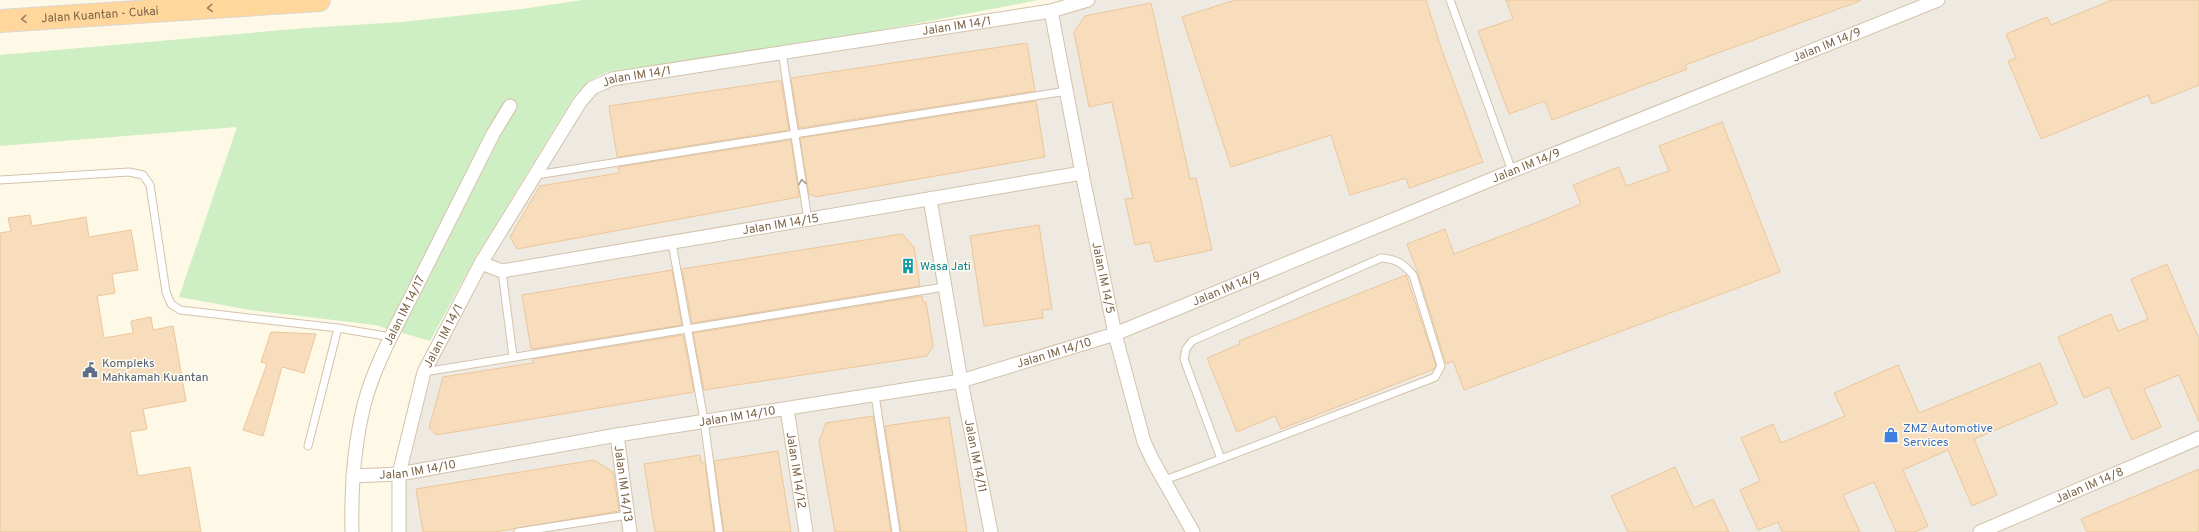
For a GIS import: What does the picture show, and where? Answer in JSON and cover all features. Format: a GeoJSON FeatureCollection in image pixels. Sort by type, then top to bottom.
{"type":"FeatureCollection","features":[{"type":"Feature","properties":{"kind":"highway","name":"Jalan Kuantan - Cukai"},"geometry":{"type":"LineString","coordinates":[[0,21],[319,0]]}},
{"type":"Feature","properties":{"kind":"street","name":"Jalan IM 14/1"},"geometry":{"type":"LineString","coordinates":[[399,532],[400,474],[424,372],[481,263],[580,102],[592,88],[612,80],[782,52],[1051,11],[1088,0]]}},
{"type":"Feature","properties":{"kind":"street","name":"Jalan IM 14/9"},"geometry":{"type":"LineString","coordinates":[[1115,334],[1512,171],[1938,0]]}},
{"type":"Feature","properties":{"kind":"street","name":"Jalan IM 14/5"},"geometry":{"type":"LineString","coordinates":[[1051,11],[1115,334],[1144,442],[1193,532]]}},
{"type":"Feature","properties":{"kind":"street","name":"Jalan IM 14/17"},"geometry":{"type":"LineString","coordinates":[[352,532],[351,505],[353,476],[364,404],[391,337],[493,134],[510,106]]}},
{"type":"Feature","properties":{"kind":"street","name":"Jalan IM 14/15"},"geometry":{"type":"LineString","coordinates":[[502,271],[1082,173]]}},
{"type":"Feature","properties":{"kind":"street","name":"Jalan IM 14/11"},"geometry":{"type":"LineString","coordinates":[[930,199],[961,381],[991,532]]}},
{"type":"Feature","properties":{"kind":"street"},"geometry":{"type":"LineString","coordinates":[[481,263],[502,271]]}},
{"type":"Feature","properties":{"kind":"street","name":"Jalan IM 14/10"},"geometry":{"type":"LineString","coordinates":[[353,476],[400,474],[617,434],[961,381],[1115,334]]}},
{"type":"Feature","properties":{"kind":"street","name":"Jalan IM 14/12"},"geometry":{"type":"LineString","coordinates":[[787,409],[806,532]]}},
{"type":"Feature","properties":{"kind":"street","name":"Jalan IM 14/13"},"geometry":{"type":"LineString","coordinates":[[617,434],[630,532]]}},
{"type":"Feature","properties":{"kind":"street","name":"Jalan IM 14/8"},"geometry":{"type":"LineString","coordinates":[[1980,532],[2199,438]]}},
{"type":"Feature","properties":{"kind":"lane"},"geometry":{"type":"LineString","coordinates":[[1450,0],[1512,171]]}},
{"type":"Feature","properties":{"kind":"lane"},"geometry":{"type":"LineString","coordinates":[[782,52],[808,220]]}},
{"type":"Feature","properties":{"kind":"lane"},"geometry":{"type":"LineString","coordinates":[[535,175],[1067,91]]}},
{"type":"Feature","properties":{"kind":"lane"},"geometry":{"type":"LineString","coordinates":[[0,180],[129,172],[143,175],[150,185],[166,292],[171,304],[180,310],[338,328],[391,337]]}},
{"type":"Feature","properties":{"kind":"lane"},"geometry":{"type":"LineString","coordinates":[[672,243],[686,329],[704,420],[719,532]]}},
{"type":"Feature","properties":{"kind":"lane"},"geometry":{"type":"LineString","coordinates":[[1164,480],[1221,459],[1435,377],[1441,366],[1413,275],[1404,264],[1393,258],[1381,258],[1192,341],[1186,349],[1184,359],[1221,459]]}},
{"type":"Feature","properties":{"kind":"lane"},"geometry":{"type":"LineString","coordinates":[[502,271],[513,357]]}},
{"type":"Feature","properties":{"kind":"lane"},"geometry":{"type":"LineString","coordinates":[[424,372],[944,286]]}},
{"type":"Feature","properties":{"kind":"lane"},"geometry":{"type":"LineString","coordinates":[[308,446],[338,328]]}},
{"type":"Feature","properties":{"kind":"lane"},"geometry":{"type":"LineString","coordinates":[[875,395],[896,532]]}},
{"type":"Feature","properties":{"kind":"lane"},"geometry":{"type":"LineString","coordinates":[[518,532],[628,515]]}},
{"type":"Feature","properties":{"kind":"shaded area"},"geometry":{"type":"Polygon","coordinates":[[[1088,0],[2199,0],[2199,532],[399,532],[399,474],[424,372],[592,88],[1088,0]]]}},
{"type":"Feature","properties":{"kind":"green space"},"geometry":{"type":"Polygon","coordinates":[[[582,0],[1039,0],[825,41],[607,72],[589,81],[575,95],[475,258],[430,341],[375,325],[250,310],[179,297],[237,127],[0,146],[0,55],[306,28],[401,22],[522,9],[582,0]]]}},
{"type":"Feature","properties":{"kind":"building"},"geometry":{"type":"Polygon","coordinates":[[[1235,0],[1426,0],[1441,48],[1483,162],[1409,188],[1406,178],[1350,195],[1331,135],[1231,167],[1182,17],[1235,0]]]}},
{"type":"Feature","properties":{"kind":"building"},"geometry":{"type":"Polygon","coordinates":[[[1506,0],[1860,1],[1685,65],[1687,69],[1552,120],[1545,101],[1509,114],[1478,31],[1513,19],[1506,0]]]}},
{"type":"Feature","properties":{"kind":"building"},"geometry":{"type":"Polygon","coordinates":[[[2112,0],[2199,0],[2199,85],[2152,104],[2148,95],[2041,139],[2008,61],[2016,58],[2006,34],[2047,17],[2051,25],[2112,0]]]}},
{"type":"Feature","properties":{"kind":"building"},"geometry":{"type":"Polygon","coordinates":[[[1151,3],[1190,179],[1196,178],[1212,250],[1155,262],[1150,242],[1135,245],[1125,199],[1133,198],[1112,102],[1089,107],[1074,32],[1085,16],[1151,3]]]}},
{"type":"Feature","properties":{"kind":"building"},"geometry":{"type":"Polygon","coordinates":[[[1027,43],[1035,91],[799,128],[791,78],[1027,43]]]}},
{"type":"Feature","properties":{"kind":"building"},"geometry":{"type":"Polygon","coordinates":[[[781,81],[789,130],[617,157],[609,106],[781,81]]]}},
{"type":"Feature","properties":{"kind":"building"},"geometry":{"type":"Polygon","coordinates":[[[1036,101],[1045,157],[815,197],[814,195],[809,195],[800,138],[1036,101]]]}},
{"type":"Feature","properties":{"kind":"building"},"geometry":{"type":"Polygon","coordinates":[[[1722,122],[1780,272],[1464,390],[1453,361],[1446,364],[1417,270],[1407,244],[1445,229],[1454,254],[1538,222],[1581,204],[1573,185],[1619,167],[1626,186],[1669,171],[1659,146],[1722,122]]]}},
{"type":"Feature","properties":{"kind":"building"},"geometry":{"type":"Polygon","coordinates":[[[791,140],[799,197],[517,249],[510,237],[540,186],[619,173],[618,167],[791,140]]]}},
{"type":"Feature","properties":{"kind":"building","name":"Kompleks Mahkamah Kuantan"},"geometry":{"type":"Polygon","coordinates":[[[30,215],[32,226],[86,217],[89,237],[131,230],[138,270],[112,274],[115,293],[97,296],[104,338],[133,333],[131,321],[151,317],[153,330],[173,326],[186,401],[143,409],[147,429],[130,432],[138,476],[190,467],[201,532],[0,532],[0,233],[11,231],[8,218],[30,215]]]}},
{"type":"Feature","properties":{"kind":"building"},"geometry":{"type":"Polygon","coordinates":[[[1039,225],[1052,309],[1042,310],[1043,318],[984,326],[970,236],[1039,225]]]}},
{"type":"Feature","properties":{"kind":"building"},"geometry":{"type":"Polygon","coordinates":[[[902,234],[914,247],[920,286],[692,323],[682,269],[902,234]]]}},
{"type":"Feature","properties":{"kind":"building"},"geometry":{"type":"Polygon","coordinates":[[[2167,264],[2199,339],[2199,422],[2179,375],[2144,389],[2161,427],[2132,440],[2109,387],[2084,398],[2058,337],[2111,314],[2118,331],[2148,319],[2131,279],[2167,264]]]}},
{"type":"Feature","properties":{"kind":"building"},"geometry":{"type":"Polygon","coordinates":[[[672,270],[682,325],[531,349],[522,295],[672,270]]]}},
{"type":"Feature","properties":{"kind":"building"},"geometry":{"type":"Polygon","coordinates":[[[1406,275],[1436,365],[1434,369],[1281,429],[1275,416],[1237,432],[1207,358],[1240,344],[1239,341],[1406,275]]]}},
{"type":"Feature","properties":{"kind":"building"},"geometry":{"type":"Polygon","coordinates":[[[922,296],[923,302],[926,302],[933,346],[927,356],[704,390],[693,333],[922,296]]]}},
{"type":"Feature","properties":{"kind":"building"},"geometry":{"type":"Polygon","coordinates":[[[271,332],[316,334],[304,373],[282,367],[263,436],[243,430],[267,364],[261,362],[271,332]]]}},
{"type":"Feature","properties":{"kind":"building"},"geometry":{"type":"Polygon","coordinates":[[[683,335],[694,392],[436,435],[429,428],[443,377],[533,363],[533,359],[683,335]]]}},
{"type":"Feature","properties":{"kind":"building"},"geometry":{"type":"Polygon","coordinates":[[[2040,363],[2057,404],[1974,439],[1997,495],[1972,506],[1948,450],[1903,470],[1928,526],[1915,532],[1896,532],[1874,482],[1843,495],[1860,532],[1782,532],[1778,522],[1758,530],[1740,490],[1760,481],[1741,438],[1773,424],[1781,443],[1845,416],[1834,393],[1898,365],[1919,413],[2040,363]]]}},
{"type":"Feature","properties":{"kind":"building"},"geometry":{"type":"Polygon","coordinates":[[[873,416],[891,532],[835,532],[819,441],[826,423],[873,416]]]}},
{"type":"Feature","properties":{"kind":"building"},"geometry":{"type":"Polygon","coordinates":[[[949,417],[967,532],[901,532],[885,426],[949,417]]]}},
{"type":"Feature","properties":{"kind":"building"},"geometry":{"type":"Polygon","coordinates":[[[778,451],[791,532],[724,532],[714,461],[778,451]]]}},
{"type":"Feature","properties":{"kind":"building"},"geometry":{"type":"Polygon","coordinates":[[[700,455],[701,463],[705,462],[714,532],[655,532],[644,464],[700,455]]]}},
{"type":"Feature","properties":{"kind":"building"},"geometry":{"type":"Polygon","coordinates":[[[594,460],[613,472],[619,511],[495,532],[423,532],[416,489],[594,460]]]}},
{"type":"Feature","properties":{"kind":"building"},"geometry":{"type":"Polygon","coordinates":[[[1675,467],[1694,508],[1713,499],[1729,532],[1628,532],[1611,496],[1675,467]]]}},
{"type":"Feature","properties":{"kind":"building"},"geometry":{"type":"Polygon","coordinates":[[[2199,469],[2199,532],[2087,532],[2081,519],[2199,469]]]}},
{"type":"Feature","properties":{"kind":"place","name":"Wasa Jati"},"geometry":{"type":"Point","coordinates":[908,266]}},
{"type":"Feature","properties":{"kind":"place","name":"Kompleks Mahkamah Kuantan"},"geometry":{"type":"Point","coordinates":[90,370]}},
{"type":"Feature","properties":{"kind":"place","name":"ZMZ Automotive Services"},"geometry":{"type":"Point","coordinates":[1891,435]}}]}
